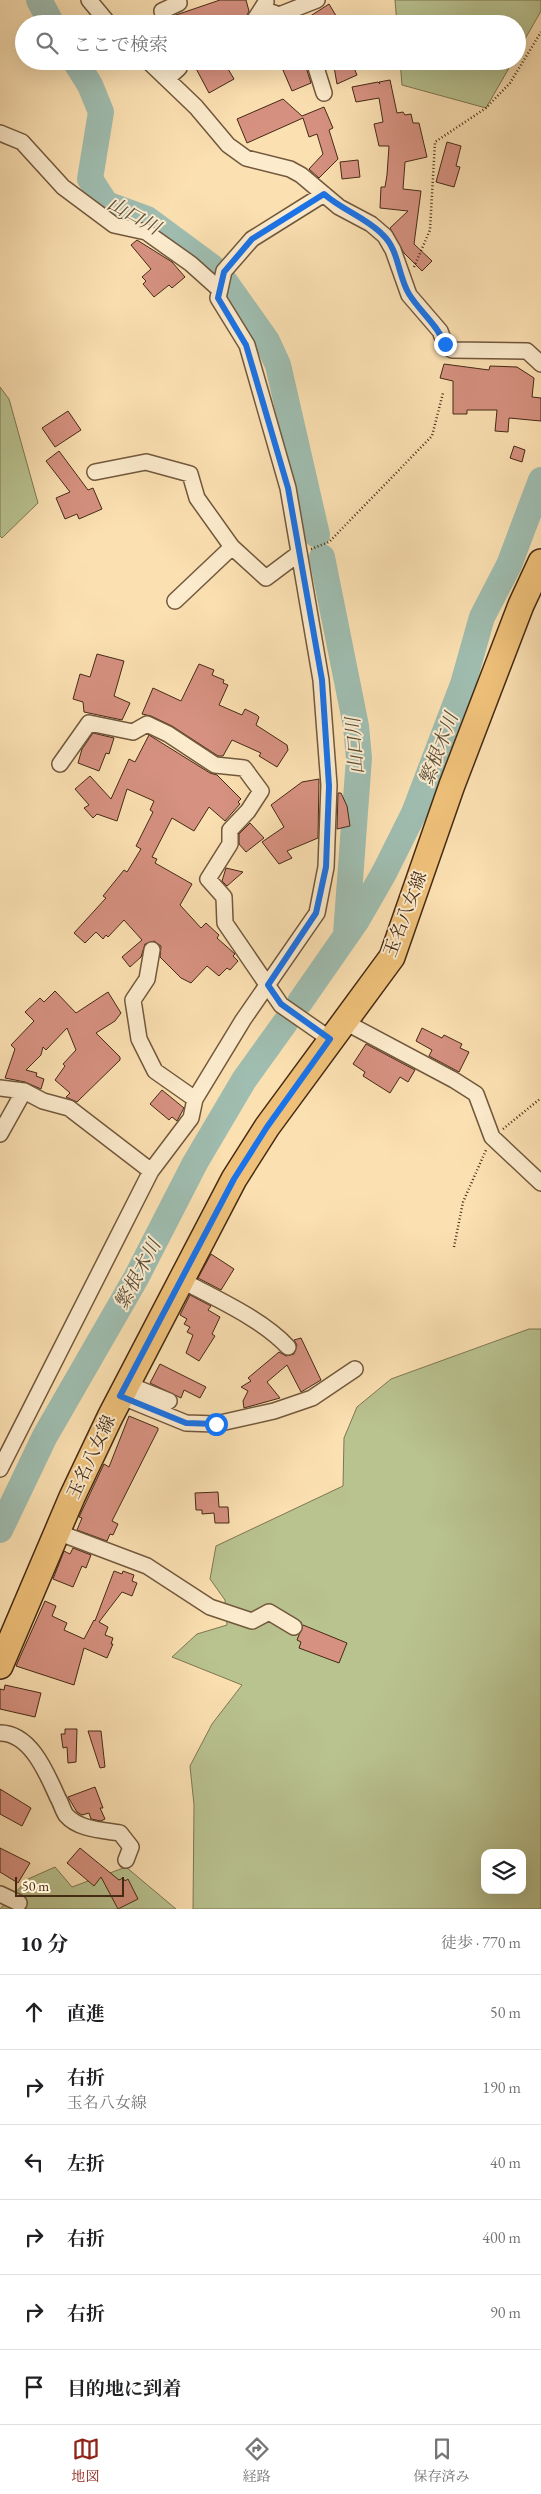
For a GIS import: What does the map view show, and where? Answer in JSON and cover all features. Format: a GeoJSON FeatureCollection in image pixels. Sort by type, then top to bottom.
{"type":"FeatureCollection","features":[{"type":"Feature","properties":{"kind":"main road","name":"玉名八女線"},"geometry":{"type":"LineString","coordinates":[[0,1666],[57,1532],[124,1390],[234,1179],[267,1127],[392,957],[452,785],[521,605],[541,562]]}},
{"type":"Feature","properties":{"kind":"street"},"geometry":{"type":"LineString","coordinates":[[89,0],[102,15]]}},
{"type":"Feature","properties":{"kind":"street"},"geometry":{"type":"LineString","coordinates":[[291,15],[317,0]]}},
{"type":"Feature","properties":{"kind":"street"},"geometry":{"type":"LineString","coordinates":[[163,15],[162,11],[179,4]]}},
{"type":"Feature","properties":{"kind":"street"},"geometry":{"type":"LineString","coordinates":[[265,5],[276,15]]}},
{"type":"Feature","properties":{"kind":"street"},"geometry":{"type":"LineString","coordinates":[[158,70],[196,107],[228,145],[246,158],[290,169],[302,175],[338,207],[371,224],[385,236],[393,250],[409,294],[440,331],[445,344],[452,350],[527,351],[541,364]]}},
{"type":"Feature","properties":{"kind":"street"},"geometry":{"type":"LineString","coordinates":[[167,79],[176,70]]}},
{"type":"Feature","properties":{"kind":"street"},"geometry":{"type":"LineString","coordinates":[[317,70],[324,93]]}},
{"type":"Feature","properties":{"kind":"street"},"geometry":{"type":"LineString","coordinates":[[0,132],[22,142],[63,186],[114,225],[146,232],[191,264],[220,290]]}},
{"type":"Feature","properties":{"kind":"street"},"geometry":{"type":"LineString","coordinates":[[0,1469],[151,1172],[191,1118],[195,1099],[243,1020],[316,913],[326,859],[329,786],[322,680],[298,554],[288,488],[246,345],[218,298],[224,272],[252,239],[324,194]]}},
{"type":"Feature","properties":{"kind":"street"},"geometry":{"type":"LineString","coordinates":[[95,472],[146,462],[190,474],[197,498],[232,547],[266,578],[298,554]]}},
{"type":"Feature","properties":{"kind":"street"},"geometry":{"type":"LineString","coordinates":[[175,601],[232,547]]}},
{"type":"Feature","properties":{"kind":"street"},"geometry":{"type":"LineString","coordinates":[[60,764],[89,724],[133,732],[147,724],[216,765],[244,768],[261,790],[248,811],[230,830],[230,844],[208,879],[224,897],[225,923],[281,1004],[454,1080],[476,1094],[492,1137],[541,1183]]}},
{"type":"Feature","properties":{"kind":"street"},"geometry":{"type":"LineString","coordinates":[[152,950],[148,979],[133,1000],[139,1039],[154,1071],[195,1099]]}},
{"type":"Feature","properties":{"kind":"street"},"geometry":{"type":"LineString","coordinates":[[0,1088],[24,1091],[43,1101],[69,1108],[151,1172]]}},
{"type":"Feature","properties":{"kind":"street"},"geometry":{"type":"LineString","coordinates":[[0,1134],[24,1091]]}},
{"type":"Feature","properties":{"kind":"street"},"geometry":{"type":"LineString","coordinates":[[181,1280],[280,1338],[288,1347]]}},
{"type":"Feature","properties":{"kind":"street"},"geometry":{"type":"LineString","coordinates":[[124,1390],[186,1423],[216,1424],[274,1411],[312,1398],[336,1384],[355,1369]]}},
{"type":"Feature","properties":{"kind":"street"},"geometry":{"type":"LineString","coordinates":[[124,1390],[169,1401]]}},
{"type":"Feature","properties":{"kind":"street"},"geometry":{"type":"LineString","coordinates":[[57,1532],[147,1566],[210,1607],[252,1621],[269,1612],[294,1627]]}},
{"type":"Feature","properties":{"kind":"street"},"geometry":{"type":"LineString","coordinates":[[0,1733],[20,1738],[30,1749],[49,1777],[66,1816],[85,1828],[120,1833],[131,1847],[126,1860]]}},
{"type":"Feature","properties":{"kind":"street"},"geometry":{"type":"LineString","coordinates":[[0,1894],[19,1903]]}},
{"type":"Feature","properties":{"kind":"path"},"geometry":{"type":"LineString","coordinates":[[526,56],[541,32]]}},
{"type":"Feature","properties":{"kind":"path"},"geometry":{"type":"LineString","coordinates":[[406,287],[430,230],[435,142],[486,108],[504,90],[517,70]]}},
{"type":"Feature","properties":{"kind":"path"},"geometry":{"type":"LineString","coordinates":[[298,554],[329,542],[432,436],[443,394]]}},
{"type":"Feature","properties":{"kind":"path"},"geometry":{"type":"LineString","coordinates":[[454,1247],[462,1202],[492,1137],[541,1098]]}},
{"type":"Feature","properties":{"kind":"green space"},"geometry":{"type":"Polygon","coordinates":[[[395,0],[541,0],[541,11],[526,37],[526,15],[396,15],[395,0]]]}},
{"type":"Feature","properties":{"kind":"green space"},"geometry":{"type":"Polygon","coordinates":[[[401,70],[508,70],[486,108],[402,85],[401,70]]]}},
{"type":"Feature","properties":{"kind":"green space"},"geometry":{"type":"Polygon","coordinates":[[[0,387],[9,399],[38,503],[2,538],[0,536],[0,387]]]}},
{"type":"Feature","properties":{"kind":"green space"},"geometry":{"type":"Polygon","coordinates":[[[529,1329],[541,1329],[541,1909],[193,1909],[194,1805],[190,1766],[212,1724],[242,1685],[172,1657],[197,1634],[227,1625],[225,1600],[210,1579],[216,1546],[343,1486],[344,1438],[357,1407],[391,1379],[529,1329]]]}},
{"type":"Feature","properties":{"kind":"green space"},"geometry":{"type":"Polygon","coordinates":[[[55,1867],[72,1887],[126,1867],[176,1909],[0,1909],[28,1879],[55,1867]]]}},
{"type":"Feature","properties":{"kind":"building"},"geometry":{"type":"Polygon","coordinates":[[[220,0],[246,0],[249,11],[247,15],[176,15],[220,0]]]}},
{"type":"Feature","properties":{"kind":"building"},"geometry":{"type":"Polygon","coordinates":[[[329,4],[336,15],[312,15],[329,4]]]}},
{"type":"Feature","properties":{"kind":"building"},"geometry":{"type":"Polygon","coordinates":[[[197,70],[229,70],[234,79],[209,93],[197,70]]]}},
{"type":"Feature","properties":{"kind":"building"},"geometry":{"type":"Polygon","coordinates":[[[283,70],[307,70],[311,83],[292,91],[283,70]]]}},
{"type":"Feature","properties":{"kind":"building"},"geometry":{"type":"Polygon","coordinates":[[[335,70],[355,70],[357,75],[337,84],[335,70]]]}},
{"type":"Feature","properties":{"kind":"building"},"geometry":{"type":"Polygon","coordinates":[[[390,80],[397,113],[411,114],[413,123],[419,123],[427,157],[405,162],[403,189],[421,191],[414,244],[432,261],[422,271],[404,253],[390,228],[408,211],[380,208],[381,187],[385,187],[387,175],[389,146],[379,146],[374,124],[383,122],[379,98],[356,102],[352,87],[378,82],[380,84],[379,82],[390,80]]]}},
{"type":"Feature","properties":{"kind":"building"},"geometry":{"type":"Polygon","coordinates":[[[283,99],[302,116],[324,107],[333,128],[329,130],[338,159],[319,178],[309,169],[323,154],[317,134],[309,137],[303,118],[247,143],[237,119],[283,99]]]}},
{"type":"Feature","properties":{"kind":"building"},"geometry":{"type":"Polygon","coordinates":[[[447,142],[461,146],[456,166],[460,167],[454,187],[436,182],[447,142]]]}},
{"type":"Feature","properties":{"kind":"building"},"geometry":{"type":"Polygon","coordinates":[[[358,160],[360,177],[342,179],[340,162],[358,160]]]}},
{"type":"Feature","properties":{"kind":"building"},"geometry":{"type":"Polygon","coordinates":[[[137,240],[172,262],[185,277],[172,288],[169,285],[154,297],[143,284],[146,281],[142,277],[151,269],[131,245],[137,240]]]}},
{"type":"Feature","properties":{"kind":"building"},"geometry":{"type":"Polygon","coordinates":[[[444,364],[489,370],[490,366],[517,367],[534,378],[532,397],[541,398],[541,421],[509,418],[508,432],[495,431],[497,410],[467,410],[467,414],[453,414],[453,381],[440,378],[444,364]]]}},
{"type":"Feature","properties":{"kind":"building"},"geometry":{"type":"Polygon","coordinates":[[[68,411],[81,430],[55,447],[42,428],[68,411]]]}},
{"type":"Feature","properties":{"kind":"building"},"geometry":{"type":"Polygon","coordinates":[[[514,446],[525,450],[522,462],[510,458],[514,446]]]}},
{"type":"Feature","properties":{"kind":"building"},"geometry":{"type":"Polygon","coordinates":[[[59,451],[88,490],[93,488],[102,509],[79,519],[77,514],[65,519],[56,498],[70,492],[46,461],[59,451]]]}},
{"type":"Feature","properties":{"kind":"building"},"geometry":{"type":"Polygon","coordinates":[[[97,654],[124,661],[114,696],[130,703],[122,720],[84,712],[83,702],[73,699],[80,674],[90,677],[97,654]]]}},
{"type":"Feature","properties":{"kind":"building"},"geometry":{"type":"Polygon","coordinates":[[[199,664],[214,670],[212,675],[224,680],[223,683],[228,685],[219,705],[242,715],[245,709],[257,715],[259,717],[256,725],[287,745],[288,750],[277,767],[259,756],[261,753],[232,740],[223,756],[218,756],[172,726],[142,714],[153,688],[181,701],[199,664]]]}},
{"type":"Feature","properties":{"kind":"building"},"geometry":{"type":"Polygon","coordinates":[[[93,733],[114,738],[109,754],[106,753],[99,771],[78,763],[82,749],[93,733]]]}},
{"type":"Feature","properties":{"kind":"building"},"geometry":{"type":"Polygon","coordinates":[[[149,735],[210,773],[217,775],[241,799],[238,802],[240,804],[225,821],[209,807],[194,831],[172,818],[152,857],[157,859],[155,863],[192,884],[180,905],[201,928],[206,923],[219,935],[217,938],[235,954],[233,956],[238,961],[230,970],[227,968],[219,976],[207,966],[191,983],[181,978],[160,957],[161,946],[154,941],[145,944],[141,957],[130,967],[122,957],[142,940],[124,920],[108,937],[106,935],[103,939],[96,932],[85,943],[74,933],[106,898],[103,896],[124,870],[127,872],[141,849],[136,846],[153,812],[150,810],[154,801],[127,789],[117,821],[97,814],[93,818],[84,808],[89,805],[75,789],[90,776],[111,799],[129,759],[135,762],[149,735]]]}},
{"type":"Feature","properties":{"kind":"building"},"geometry":{"type":"Polygon","coordinates":[[[319,779],[318,838],[287,851],[292,858],[279,864],[262,842],[284,827],[271,805],[302,782],[319,779]]]}},
{"type":"Feature","properties":{"kind":"building"},"geometry":{"type":"Polygon","coordinates":[[[338,793],[341,793],[347,806],[350,826],[337,829],[338,793]]]}},
{"type":"Feature","properties":{"kind":"building"},"geometry":{"type":"Polygon","coordinates":[[[250,823],[264,838],[246,852],[239,844],[239,834],[250,823]]]}},
{"type":"Feature","properties":{"kind":"building"},"geometry":{"type":"Polygon","coordinates":[[[226,868],[243,872],[227,886],[222,881],[226,868]]]}},
{"type":"Feature","properties":{"kind":"building"},"geometry":{"type":"Polygon","coordinates":[[[55,991],[76,1013],[108,992],[121,1013],[115,1021],[96,1033],[120,1057],[120,1060],[77,1102],[66,1097],[70,1093],[55,1080],[65,1066],[63,1064],[76,1050],[67,1028],[46,1050],[43,1047],[41,1055],[26,1070],[37,1073],[36,1076],[44,1079],[41,1089],[25,1082],[5,1078],[15,1049],[11,1045],[34,1021],[25,1012],[40,998],[44,1002],[55,991]]]}},
{"type":"Feature","properties":{"kind":"building"},"geometry":{"type":"Polygon","coordinates":[[[422,1028],[442,1038],[444,1035],[462,1044],[460,1048],[469,1052],[459,1072],[429,1056],[432,1050],[416,1041],[422,1028]]]}},
{"type":"Feature","properties":{"kind":"building"},"geometry":{"type":"Polygon","coordinates":[[[366,1044],[415,1070],[408,1082],[400,1077],[390,1093],[363,1076],[365,1072],[353,1064],[366,1044]]]}},
{"type":"Feature","properties":{"kind":"building"},"geometry":{"type":"Polygon","coordinates":[[[162,1090],[184,1108],[177,1121],[172,1117],[169,1120],[150,1104],[162,1090]]]}},
{"type":"Feature","properties":{"kind":"building"},"geometry":{"type":"Polygon","coordinates":[[[211,1254],[234,1269],[221,1290],[198,1278],[211,1254]]]}},
{"type":"Feature","properties":{"kind":"building"},"geometry":{"type":"Polygon","coordinates":[[[190,1295],[211,1306],[208,1310],[220,1317],[212,1334],[215,1336],[199,1361],[186,1353],[193,1335],[187,1332],[190,1327],[184,1324],[187,1319],[180,1315],[190,1295]]]}},
{"type":"Feature","properties":{"kind":"building"},"geometry":{"type":"Polygon","coordinates":[[[301,1338],[321,1380],[301,1392],[287,1365],[267,1382],[280,1398],[244,1408],[243,1401],[248,1391],[241,1387],[251,1381],[248,1378],[279,1352],[286,1356],[294,1354],[297,1345],[294,1340],[301,1338]]]}},
{"type":"Feature","properties":{"kind":"building"},"geometry":{"type":"Polygon","coordinates":[[[160,1364],[206,1387],[200,1398],[184,1390],[181,1398],[150,1383],[160,1364]]]}},
{"type":"Feature","properties":{"kind":"building"},"geometry":{"type":"Polygon","coordinates":[[[129,1416],[158,1428],[158,1430],[112,1521],[118,1524],[113,1535],[110,1534],[107,1541],[77,1530],[82,1518],[79,1517],[104,1464],[109,1467],[129,1416]]]}},
{"type":"Feature","properties":{"kind":"building"},"geometry":{"type":"Polygon","coordinates":[[[218,1492],[219,1507],[228,1507],[229,1523],[215,1523],[214,1513],[202,1514],[202,1510],[196,1510],[195,1493],[218,1492]]]}},
{"type":"Feature","properties":{"kind":"building"},"geometry":{"type":"Polygon","coordinates":[[[73,1548],[91,1555],[86,1568],[82,1566],[73,1587],[53,1579],[64,1551],[70,1554],[73,1548]]]}},
{"type":"Feature","properties":{"kind":"building"},"geometry":{"type":"Polygon","coordinates":[[[114,1571],[122,1574],[123,1571],[134,1575],[132,1581],[137,1583],[132,1596],[122,1592],[99,1622],[108,1627],[105,1635],[113,1638],[111,1644],[113,1644],[107,1658],[84,1648],[74,1685],[16,1666],[45,1601],[56,1606],[52,1616],[67,1623],[64,1630],[84,1639],[95,1621],[114,1571]]]}},
{"type":"Feature","properties":{"kind":"building"},"geometry":{"type":"Polygon","coordinates":[[[303,1625],[347,1643],[339,1663],[299,1648],[301,1642],[297,1640],[303,1625]]]}},
{"type":"Feature","properties":{"kind":"building"},"geometry":{"type":"Polygon","coordinates":[[[5,1685],[41,1693],[35,1717],[0,1709],[0,1689],[4,1690],[5,1685]]]}},
{"type":"Feature","properties":{"kind":"building"},"geometry":{"type":"Polygon","coordinates":[[[65,1729],[77,1729],[76,1762],[68,1763],[67,1747],[63,1748],[61,1734],[65,1734],[65,1729]]]}},
{"type":"Feature","properties":{"kind":"building"},"geometry":{"type":"Polygon","coordinates":[[[88,1731],[101,1731],[105,1767],[100,1768],[88,1731]]]}},
{"type":"Feature","properties":{"kind":"building"},"geometry":{"type":"Polygon","coordinates":[[[95,1787],[105,1819],[101,1821],[91,1819],[89,1813],[82,1815],[77,1812],[68,1797],[95,1787]]]}},
{"type":"Feature","properties":{"kind":"building"},"geometry":{"type":"Polygon","coordinates":[[[0,1789],[31,1808],[22,1826],[0,1814],[0,1789]]]}},
{"type":"Feature","properties":{"kind":"building"},"geometry":{"type":"Polygon","coordinates":[[[0,1848],[30,1863],[18,1883],[0,1872],[0,1848]]]}},
{"type":"Feature","properties":{"kind":"building"},"geometry":{"type":"Polygon","coordinates":[[[80,1848],[119,1880],[123,1878],[125,1881],[128,1879],[138,1899],[118,1909],[101,1877],[94,1886],[67,1863],[80,1848]]]}},
{"type":"Feature","properties":{"kind":"waterway","name":"山口川"},"geometry":{"type":"LineString","coordinates":[[39,0],[47,15]]}},
{"type":"Feature","properties":{"kind":"waterway","name":"山口川"},"geometry":{"type":"LineString","coordinates":[[81,70],[90,85],[101,112],[90,179],[106,204],[147,219],[212,267]]}},
{"type":"Feature","properties":{"kind":"waterway","name":"山口川"},"geometry":{"type":"LineString","coordinates":[[226,283],[267,341],[278,365],[317,535]]}},
{"type":"Feature","properties":{"kind":"waterway","name":"繁根木川"},"geometry":{"type":"LineString","coordinates":[[300,1002],[357,920],[384,873],[414,813],[463,684],[482,617],[509,565],[541,480]]}},
{"type":"Feature","properties":{"kind":"waterway","name":"山口川"},"geometry":{"type":"LineString","coordinates":[[322,557],[356,726],[359,758],[346,934]]}},
{"type":"Feature","properties":{"kind":"waterway","name":"繁根木川"},"geometry":{"type":"LineString","coordinates":[[0,1530],[45,1436],[136,1278],[195,1163],[244,1080],[285,1023]]}},
{"type":"Feature","properties":{"kind":"route"},"geometry":{"type":"LineString","coordinates":[[216,1424],[186,1423],[120,1396],[234,1179],[267,1127],[330,1039],[281,1004],[268,985],[316,913],[326,867],[329,786],[322,680],[288,502],[288,488],[246,345],[235,323],[218,298],[224,272],[252,239],[324,194],[338,207],[371,224],[385,236],[393,250],[409,294],[440,331],[445,344]]}}]}
